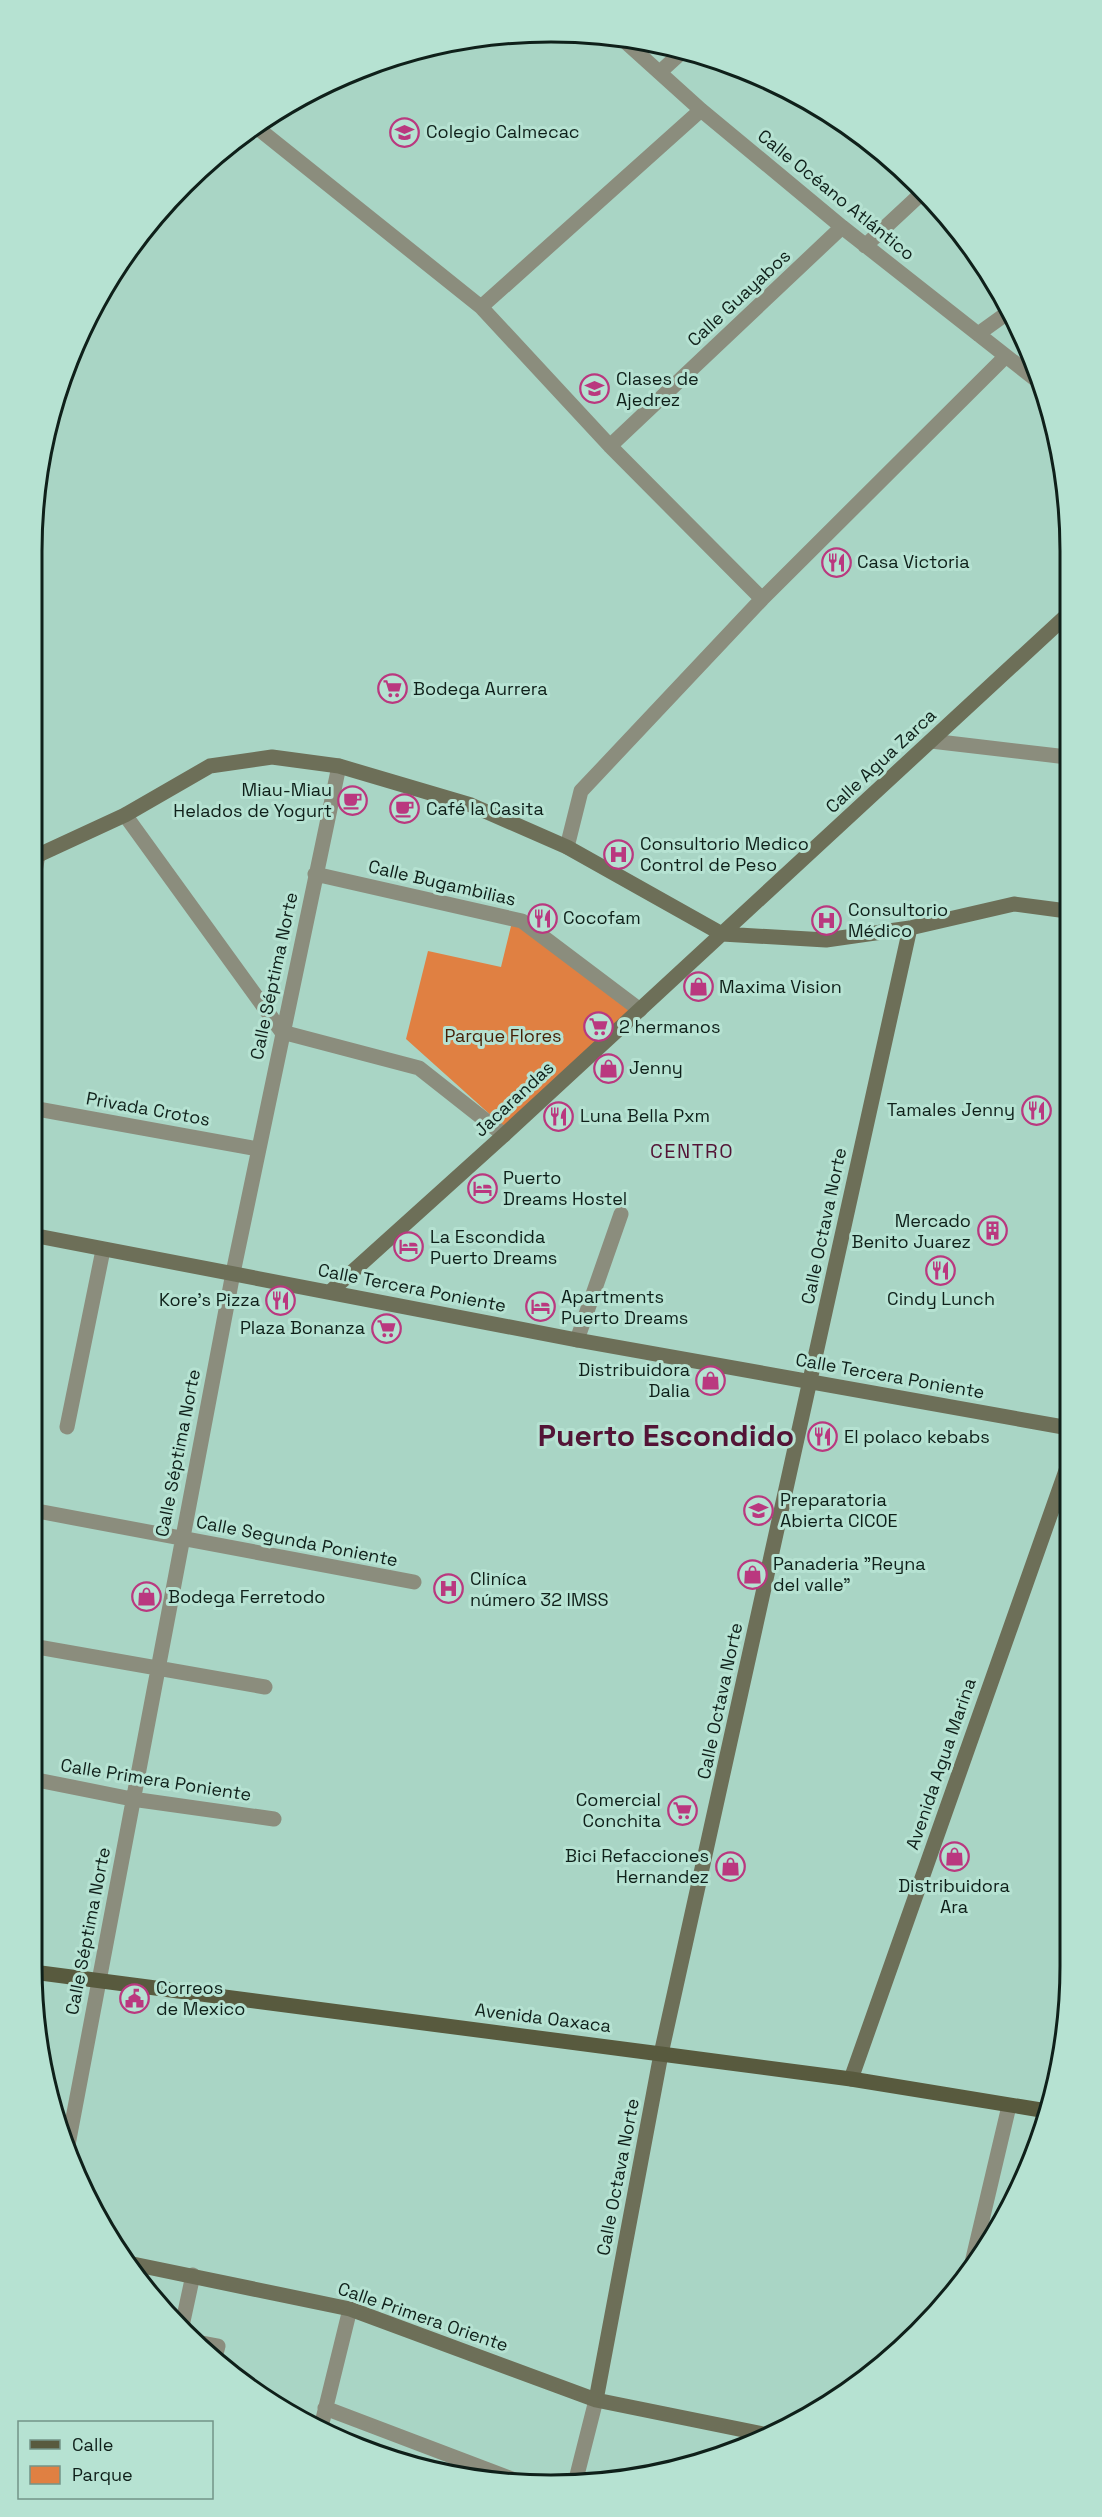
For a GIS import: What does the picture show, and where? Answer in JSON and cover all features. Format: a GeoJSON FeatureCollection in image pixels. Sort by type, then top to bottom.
{"type":"FeatureCollection","features":[{"type":"Feature","properties":{"kind":"main road","name":"Avenida Oaxaca"},"geometry":{"type":"LineString","coordinates":[[42,1973],[851,2079],[1039,2110]]}},
{"type":"Feature","properties":{"kind":"street","name":"Calle Océano Atlántico"},"geometry":{"type":"LineString","coordinates":[[634,49],[701,110],[865,246],[1028,373]]}},
{"type":"Feature","properties":{"kind":"street"},"geometry":{"type":"LineString","coordinates":[[660,72],[676,57]]}},
{"type":"Feature","properties":{"kind":"street"},"geometry":{"type":"LineString","coordinates":[[481,307],[701,110]]}},
{"type":"Feature","properties":{"kind":"street"},"geometry":{"type":"LineString","coordinates":[[262,132],[481,307],[610,446],[762,599]]}},
{"type":"Feature","properties":{"kind":"street"},"geometry":{"type":"LineString","coordinates":[[865,246],[917,197]]}},
{"type":"Feature","properties":{"kind":"street","name":"Calle Guayabos"},"geometry":{"type":"LineString","coordinates":[[610,446],[842,227]]}},
{"type":"Feature","properties":{"kind":"street"},"geometry":{"type":"LineString","coordinates":[[978,334],[1003,316]]}},
{"type":"Feature","properties":{"kind":"street"},"geometry":{"type":"LineString","coordinates":[[567,847],[581,790],[762,599],[1006,356]]}},
{"type":"Feature","properties":{"kind":"street","name":"Calle Agua Zarca"},"geometry":{"type":"LineString","coordinates":[[722,934],[1060,622]]}},
{"type":"Feature","properties":{"kind":"street"},"geometry":{"type":"LineString","coordinates":[[931,741],[1060,756]]}},
{"type":"Feature","properties":{"kind":"street"},"geometry":{"type":"LineString","coordinates":[[42,854],[124,816],[210,766],[272,757],[339,766],[471,805],[567,847],[722,934],[826,940],[910,928],[1014,904],[1060,910]]}},
{"type":"Feature","properties":{"kind":"street","name":"Calle Séptima Norte"},"geometry":{"type":"LineString","coordinates":[[70,2133],[233,1274],[339,766]]}},
{"type":"Feature","properties":{"kind":"street"},"geometry":{"type":"LineString","coordinates":[[124,816],[282,1032],[419,1068],[504,1135]]}},
{"type":"Feature","properties":{"kind":"street","name":"Calle Bugambilias"},"geometry":{"type":"LineString","coordinates":[[315,874],[522,921],[640,1010]]}},
{"type":"Feature","properties":{"kind":"street","name":"Calle Octava Norte"},"geometry":{"type":"LineString","coordinates":[[577,2474],[596,2400],[662,2054],[910,928]]}},
{"type":"Feature","properties":{"kind":"street","name":"Jacarandas"},"geometry":{"type":"LineString","coordinates":[[331,1292],[722,934]]}},
{"type":"Feature","properties":{"kind":"street","name":"Privada Crotos"},"geometry":{"type":"LineString","coordinates":[[42,1110],[258,1149]]}},
{"type":"Feature","properties":{"kind":"street"},"geometry":{"type":"LineString","coordinates":[[577,1340],[621,1214]]}},
{"type":"Feature","properties":{"kind":"street","name":"Calle Tercera Poniente"},"geometry":{"type":"LineString","coordinates":[[42,1237],[577,1340],[1060,1426]]}},
{"type":"Feature","properties":{"kind":"street"},"geometry":{"type":"LineString","coordinates":[[67,1427],[103,1250]]}},
{"type":"Feature","properties":{"kind":"street","name":"Avenida Agua Marina"},"geometry":{"type":"LineString","coordinates":[[851,2079],[1060,1487]]}},
{"type":"Feature","properties":{"kind":"street","name":"Calle Segunda Poniente"},"geometry":{"type":"LineString","coordinates":[[42,1512],[414,1582]]}},
{"type":"Feature","properties":{"kind":"street"},"geometry":{"type":"LineString","coordinates":[[42,1648],[265,1687]]}},
{"type":"Feature","properties":{"kind":"street","name":"Calle Primera Poniente"},"geometry":{"type":"LineString","coordinates":[[42,1781],[132,1799],[274,1819]]}},
{"type":"Feature","properties":{"kind":"street"},"geometry":{"type":"LineString","coordinates":[[976,2246],[1009,2106]]}},
{"type":"Feature","properties":{"kind":"street","name":"Calle Primera Oriente"},"geometry":{"type":"LineString","coordinates":[[139,2265],[350,2308],[596,2400]]}},
{"type":"Feature","properties":{"kind":"street"},"geometry":{"type":"LineString","coordinates":[[184,2318],[193,2275]]}},
{"type":"Feature","properties":{"kind":"street"},"geometry":{"type":"LineString","coordinates":[[323,2421],[350,2308]]}},
{"type":"Feature","properties":{"kind":"street"},"geometry":{"type":"LineString","coordinates":[[596,2400],[755,2432]]}},
{"type":"Feature","properties":{"kind":"street"},"geometry":{"type":"LineString","coordinates":[[326,2408],[493,2472]]}},
{"type":"Feature","properties":{"kind":"green space","name":"Parque Flores"},"geometry":{"type":"Polygon","coordinates":[[[512,922],[630,1010],[504,1127],[406,1039],[428,951],[501,967],[512,922]]]}},
{"type":"Feature","properties":{"kind":"place","name":"Colegio Calmecac"},"geometry":{"type":"Point","coordinates":[405,132]}},
{"type":"Feature","properties":{"kind":"place","name":"Clases de Ajedrez"},"geometry":{"type":"Point","coordinates":[595,389]}},
{"type":"Feature","properties":{"kind":"place","name":"Casa Victoria"},"geometry":{"type":"Point","coordinates":[836,562]}},
{"type":"Feature","properties":{"kind":"place","name":"Bodega Aurrera"},"geometry":{"type":"Point","coordinates":[392,689]}},
{"type":"Feature","properties":{"kind":"place","name":"Miau-Miau Helados de Yogurt"},"geometry":{"type":"Point","coordinates":[353,800]}},
{"type":"Feature","properties":{"kind":"place","name":"Café la Casita"},"geometry":{"type":"Point","coordinates":[405,809]}},
{"type":"Feature","properties":{"kind":"place","name":"Consultorio Medico Control de Peso"},"geometry":{"type":"Point","coordinates":[619,854]}},
{"type":"Feature","properties":{"kind":"place","name":"Cocofam"},"geometry":{"type":"Point","coordinates":[542,918]}},
{"type":"Feature","properties":{"kind":"place","name":"Consultorio Médico"},"geometry":{"type":"Point","coordinates":[827,920]}},
{"type":"Feature","properties":{"kind":"place","name":"Maxima Vision"},"geometry":{"type":"Point","coordinates":[698,987]}},
{"type":"Feature","properties":{"kind":"place","name":"2 hermanos"},"geometry":{"type":"Point","coordinates":[598,1027]}},
{"type":"Feature","properties":{"kind":"place","name":"Jenny"},"geometry":{"type":"Point","coordinates":[608,1068]}},
{"type":"Feature","properties":{"kind":"place","name":"Tamales Jenny"},"geometry":{"type":"Point","coordinates":[1036,1110]}},
{"type":"Feature","properties":{"kind":"place","name":"Luna Bella Pxm"},"geometry":{"type":"Point","coordinates":[559,1116]}},
{"type":"Feature","properties":{"kind":"place","name":"Puerto Dreams Hostel"},"geometry":{"type":"Point","coordinates":[482,1188]}},
{"type":"Feature","properties":{"kind":"place","name":"Mercado Benito Juarez"},"geometry":{"type":"Point","coordinates":[992,1231]}},
{"type":"Feature","properties":{"kind":"place","name":"La Escondida Puerto Dreams"},"geometry":{"type":"Point","coordinates":[409,1247]}},
{"type":"Feature","properties":{"kind":"place","name":"Cindy Lunch"},"geometry":{"type":"Point","coordinates":[941,1270]}},
{"type":"Feature","properties":{"kind":"place","name":"Kore’s Pizza"},"geometry":{"type":"Point","coordinates":[281,1300]}},
{"type":"Feature","properties":{"kind":"place","name":"Apartments Puerto Dreams"},"geometry":{"type":"Point","coordinates":[540,1307]}},
{"type":"Feature","properties":{"kind":"place","name":"Plaza Bonanza"},"geometry":{"type":"Point","coordinates":[386,1328]}},
{"type":"Feature","properties":{"kind":"place","name":"Distribuidora Dalia"},"geometry":{"type":"Point","coordinates":[711,1380]}},
{"type":"Feature","properties":{"kind":"place","name":"El polaco kebabs"},"geometry":{"type":"Point","coordinates":[823,1437]}},
{"type":"Feature","properties":{"kind":"place","name":"Preparatoria Abierta CICOE"},"geometry":{"type":"Point","coordinates":[759,1510]}},
{"type":"Feature","properties":{"kind":"place","name":"Panaderia \"Reyna del valle\""},"geometry":{"type":"Point","coordinates":[752,1574]}},
{"type":"Feature","properties":{"kind":"place","name":"Cliníca número 32 IMSS"},"geometry":{"type":"Point","coordinates":[449,1589]}},
{"type":"Feature","properties":{"kind":"place","name":"Bodega Ferretodo"},"geometry":{"type":"Point","coordinates":[147,1597]}},
{"type":"Feature","properties":{"kind":"place","name":"Comercial Conchita"},"geometry":{"type":"Point","coordinates":[682,1810]}},
{"type":"Feature","properties":{"kind":"place","name":"Distribuidora Ara"},"geometry":{"type":"Point","coordinates":[954,1857]}},
{"type":"Feature","properties":{"kind":"place","name":"Bici Refacciones Hernandez"},"geometry":{"type":"Point","coordinates":[730,1866]}},
{"type":"Feature","properties":{"kind":"place","name":"Correos de Mexico"},"geometry":{"type":"Point","coordinates":[135,1998]}},
{"type":"Feature","properties":{"kind":"district","name":"CENTRO"},"geometry":{"type":"Point","coordinates":[692,1151]}},
{"type":"Feature","properties":{"kind":"district","name":"Puerto Escondido"},"geometry":{"type":"Point","coordinates":[666,1436]}}]}
